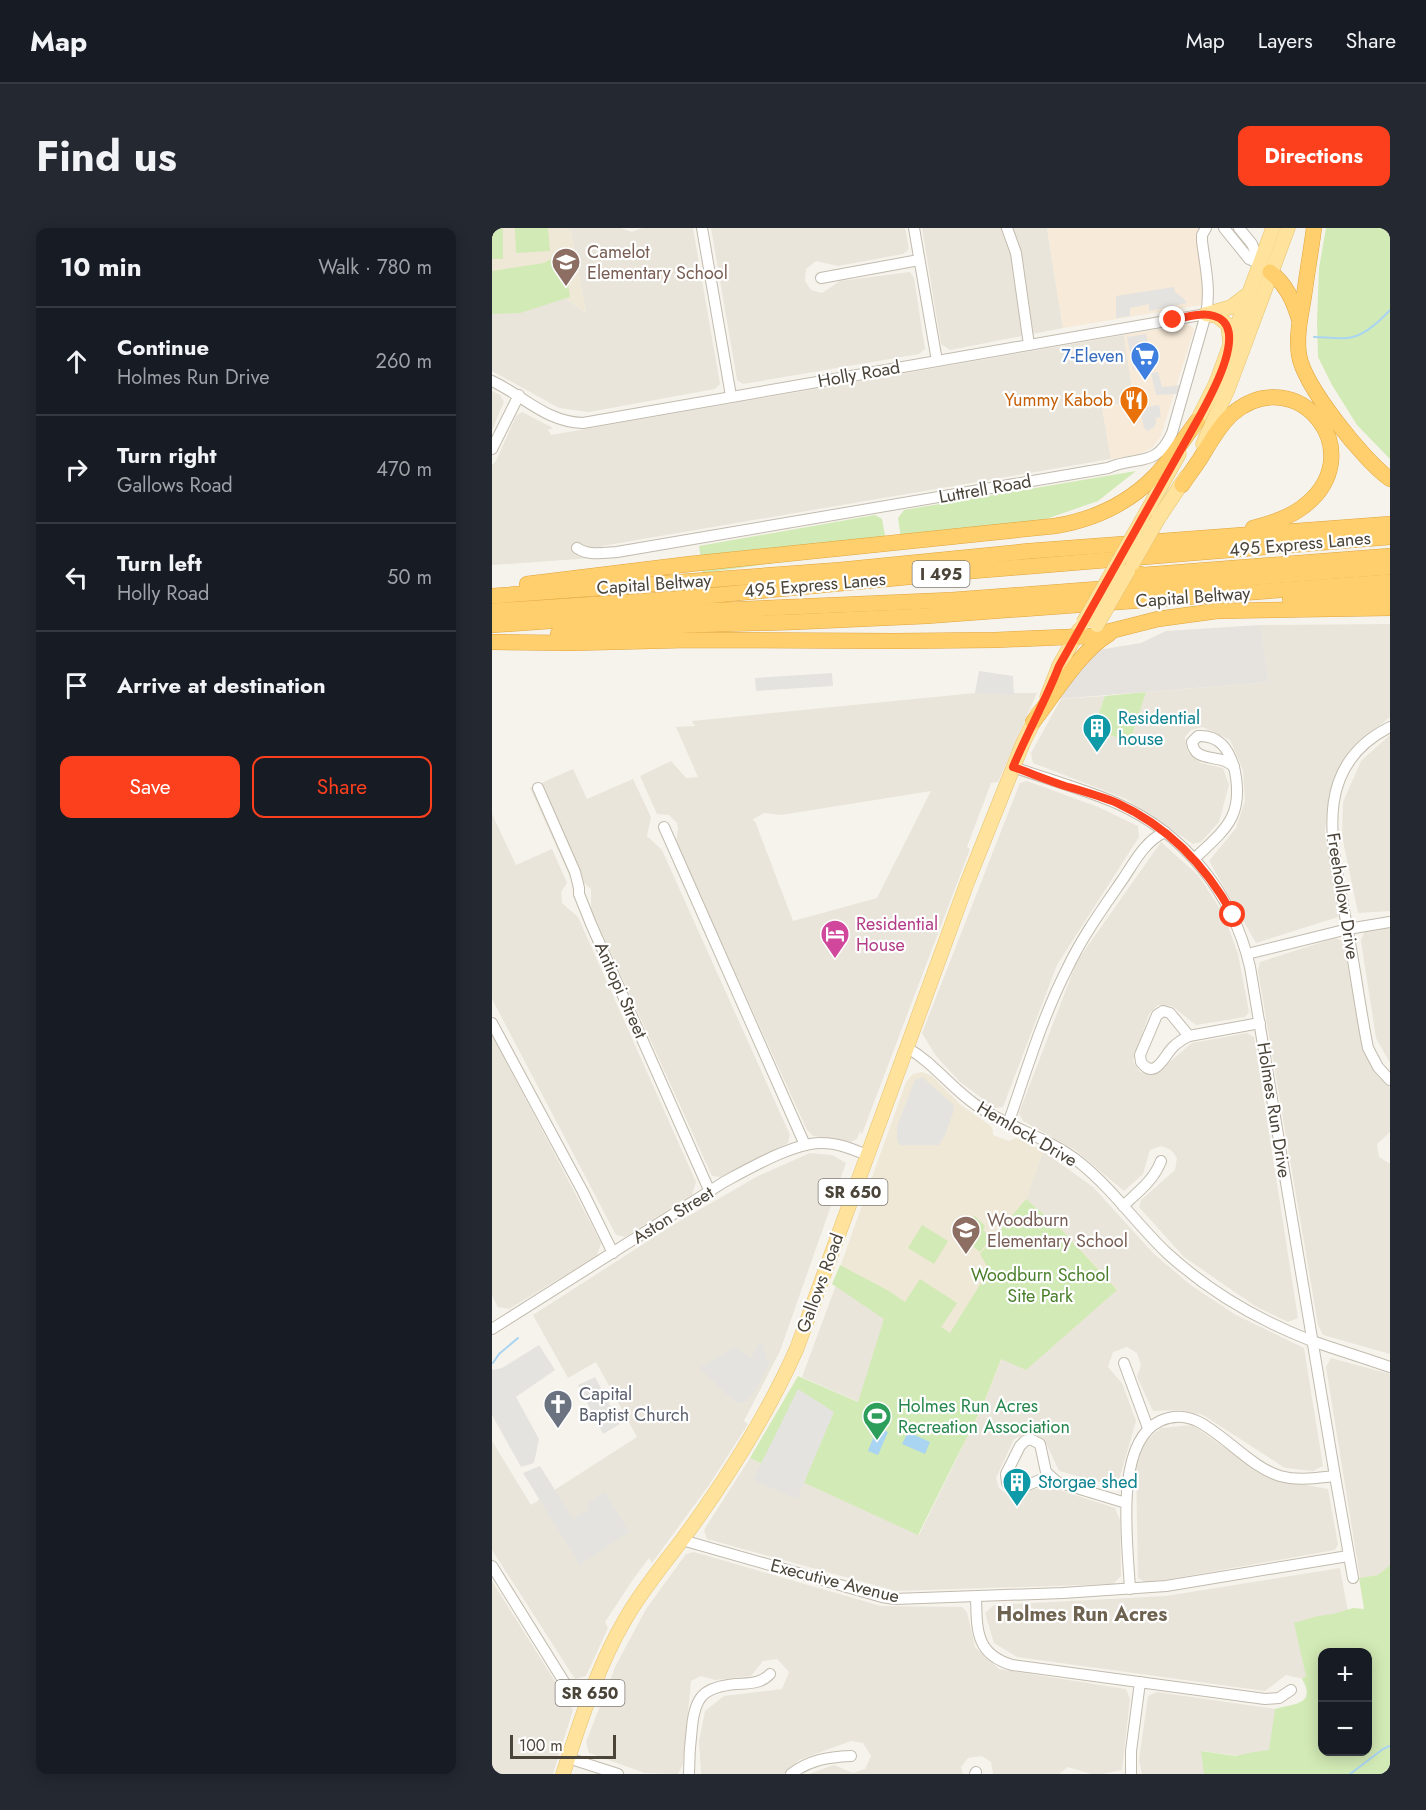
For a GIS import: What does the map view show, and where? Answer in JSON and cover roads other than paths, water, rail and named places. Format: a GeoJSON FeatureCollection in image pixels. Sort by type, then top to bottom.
{"type":"FeatureCollection","features":[{"type":"Feature","properties":{"kind":"highway"},"geometry":{"type":"LineString","coordinates":[[1314,228],[1299,319],[1301,363],[1312,385],[1342,428],[1371,464],[1390,480]]}},
{"type":"Feature","properties":{"kind":"highway"},"geometry":{"type":"LineString","coordinates":[[1265,268],[1290,294],[1299,319]]}},
{"type":"Feature","properties":{"kind":"highway"},"geometry":{"type":"LineString","coordinates":[[1182,485],[1220,426],[1242,407],[1256,400],[1288,399],[1300,404],[1319,420],[1329,441],[1331,461],[1328,476],[1317,493],[1300,510],[1290,515],[1225,536]]}},
{"type":"Feature","properties":{"kind":"highway"},"geometry":{"type":"LineString","coordinates":[[492,589],[646,568],[1044,528],[1074,523],[1112,508],[1135,494],[1155,477],[1197,421]]}},
{"type":"Feature","properties":{"kind":"highway","name":"Capital Beltway"},"geometry":{"type":"LineString","coordinates":[[492,596],[828,571],[1030,551],[1390,524]]}},
{"type":"Feature","properties":{"kind":"highway","name":"495 Express Lanes"},"geometry":{"type":"LineString","coordinates":[[492,611],[674,598],[972,570],[1390,537]]}},
{"type":"Feature","properties":{"kind":"highway"},"geometry":{"type":"LineString","coordinates":[[1134,567],[1390,549]]}},
{"type":"Feature","properties":{"kind":"highway"},"geometry":{"type":"LineString","coordinates":[[1134,567],[1390,556]]}},
{"type":"Feature","properties":{"kind":"highway","name":"495 Express Lanes"},"geometry":{"type":"LineString","coordinates":[[492,625],[675,612],[952,600],[1390,567]]}},
{"type":"Feature","properties":{"kind":"highway","name":"Capital Beltway"},"geometry":{"type":"LineString","coordinates":[[492,641],[688,625],[955,614],[1390,582]]}},
{"type":"Feature","properties":{"kind":"highway"},"geometry":{"type":"LineString","coordinates":[[955,614],[1390,595]]}},
{"type":"Feature","properties":{"kind":"highway"},"geometry":{"type":"LineString","coordinates":[[1033,723],[1087,652],[1100,639],[1114,631],[1158,619],[1217,611],[1390,608]]}},
{"type":"Feature","properties":{"kind":"highway"},"geometry":{"type":"LineString","coordinates":[[492,641],[572,644],[690,640],[995,640],[1086,630],[1114,631]]}},
{"type":"Feature","properties":{"kind":"main road","name":"Gallows Road"},"geometry":{"type":"LineString","coordinates":[[563,1774],[587,1702],[612,1642],[639,1597],[731,1468],[786,1372],[797,1348],[906,1047],[1013,767],[1047,697],[1059,666],[1134,567],[1158,519],[1182,485],[1207,436],[1225,397],[1265,268],[1273,228]]}},
{"type":"Feature","properties":{"kind":"main road","name":"Gallows Road"},"geometry":{"type":"LineString","coordinates":[[1134,567],[1142,520],[1216,383],[1248,294],[1288,228]]}},
{"type":"Feature","properties":{"kind":"main road"},"geometry":{"type":"LineString","coordinates":[[1206,314],[1231,307],[1248,294]]}},
{"type":"Feature","properties":{"kind":"main road"},"geometry":{"type":"LineString","coordinates":[[1206,314],[1217,316],[1228,325],[1229,347]]}},
{"type":"Feature","properties":{"kind":"street"},"geometry":{"type":"LineString","coordinates":[[702,228],[731,396]]}},
{"type":"Feature","properties":{"kind":"street"},"geometry":{"type":"LineString","coordinates":[[914,228],[937,361]]}},
{"type":"Feature","properties":{"kind":"street"},"geometry":{"type":"LineString","coordinates":[[1007,228],[1016,253],[1029,345]]}},
{"type":"Feature","properties":{"kind":"street","name":"Luttrell Road"},"geometry":{"type":"LineString","coordinates":[[578,548],[594,554],[617,552],[1108,468],[1153,457],[1163,449],[1172,433],[1206,314],[1208,285],[1202,235],[1206,228]]}},
{"type":"Feature","properties":{"kind":"street"},"geometry":{"type":"LineString","coordinates":[[1224,228],[1249,259],[1265,268]]}},
{"type":"Feature","properties":{"kind":"street"},"geometry":{"type":"LineString","coordinates":[[1239,228],[1252,244],[1265,268]]}},
{"type":"Feature","properties":{"kind":"street"},"geometry":{"type":"LineString","coordinates":[[821,278],[919,260]]}},
{"type":"Feature","properties":{"kind":"street","name":"Holly Road"},"geometry":{"type":"LineString","coordinates":[[492,381],[519,395],[551,417],[566,422],[583,423],[1206,314]]}},
{"type":"Feature","properties":{"kind":"street"},"geometry":{"type":"LineString","coordinates":[[492,449],[519,395]]}},
{"type":"Feature","properties":{"kind":"street","name":"Freehollow Drive"},"geometry":{"type":"LineString","coordinates":[[1390,727],[1368,741],[1354,756],[1342,775],[1332,805],[1331,818],[1333,842],[1368,1048],[1378,1067],[1390,1080]]}},
{"type":"Feature","properties":{"kind":"street","name":"Holmes Run Drive"},"geometry":{"type":"LineString","coordinates":[[1013,767],[1116,803],[1149,820],[1195,858],[1216,885],[1237,925],[1247,954],[1260,1023],[1353,1578]]}},
{"type":"Feature","properties":{"kind":"street"},"geometry":{"type":"LineString","coordinates":[[1195,858],[1222,832],[1235,811],[1238,791],[1234,767]]}},
{"type":"Feature","properties":{"kind":"street","name":"Antiopi Street"},"geometry":{"type":"LineString","coordinates":[[538,788],[574,872],[579,894],[591,924],[711,1191]]}},
{"type":"Feature","properties":{"kind":"street"},"geometry":{"type":"LineString","coordinates":[[664,827],[805,1145]]}},
{"type":"Feature","properties":{"kind":"street"},"geometry":{"type":"LineString","coordinates":[[1008,1124],[1050,1007],[1067,968],[1098,915],[1147,845],[1152,839],[1165,832]]}},
{"type":"Feature","properties":{"kind":"street"},"geometry":{"type":"LineString","coordinates":[[1247,954],[1348,929],[1390,922]]}},
{"type":"Feature","properties":{"kind":"street"},"geometry":{"type":"LineString","coordinates":[[1189,1036],[1168,1012],[1160,1012],[1140,1055],[1141,1062],[1147,1068],[1156,1067],[1173,1046],[1189,1036],[1260,1023]]}},
{"type":"Feature","properties":{"kind":"street"},"geometry":{"type":"LineString","coordinates":[[492,1023],[583,1191],[613,1253]]}},
{"type":"Feature","properties":{"kind":"street","name":"Hemlock Drive"},"geometry":{"type":"LineString","coordinates":[[906,1047],[928,1062],[955,1089],[976,1105],[1008,1124],[1063,1150],[1090,1171],[1169,1255],[1203,1283],[1256,1315],[1312,1341],[1390,1367]]}},
{"type":"Feature","properties":{"kind":"street","name":"Aston Street"},"geometry":{"type":"LineString","coordinates":[[494,1323],[613,1253],[724,1182],[754,1166],[815,1143],[837,1144],[867,1155]]}},
{"type":"Feature","properties":{"kind":"street"},"geometry":{"type":"LineString","coordinates":[[1123,1206],[1156,1173],[1161,1161]]}},
{"type":"Feature","properties":{"kind":"street"},"geometry":{"type":"LineString","coordinates":[[1124,1363],[1148,1428]]}},
{"type":"Feature","properties":{"kind":"street"},"geometry":{"type":"LineString","coordinates":[[1130,1589],[1126,1503],[1133,1453],[1138,1440],[1148,1428],[1163,1419],[1173,1417],[1191,1419],[1210,1428],[1250,1459],[1275,1474],[1304,1479],[1335,1476]]}},
{"type":"Feature","properties":{"kind":"street"},"geometry":{"type":"LineString","coordinates":[[1056,1482],[1046,1472],[1040,1444],[1030,1439],[1021,1444],[1005,1474],[1010,1487],[1022,1488],[1040,1480],[1056,1482],[1126,1503]]}},
{"type":"Feature","properties":{"kind":"street","name":"Executive Avenue"},"geometry":{"type":"LineString","coordinates":[[682,1539],[882,1597],[911,1599],[1166,1586],[1348,1556]]}},
{"type":"Feature","properties":{"kind":"street"},"geometry":{"type":"LineString","coordinates":[[492,1566],[566,1685],[587,1702]]}},
{"type":"Feature","properties":{"kind":"street"},"geometry":{"type":"LineString","coordinates":[[976,1597],[978,1633],[984,1647],[996,1659],[1012,1665],[1265,1699],[1279,1698],[1291,1690]]}},
{"type":"Feature","properties":{"kind":"street"},"geometry":{"type":"LineString","coordinates":[[689,1774],[694,1708],[698,1701],[711,1689],[727,1685],[756,1683],[770,1674]]}},
{"type":"Feature","properties":{"kind":"street"},"geometry":{"type":"LineString","coordinates":[[1131,1774],[1131,1751],[1140,1682]]}},
{"type":"Feature","properties":{"kind":"street"},"geometry":{"type":"LineString","coordinates":[[791,1774],[800,1767],[822,1758],[851,1756]]}},
{"type":"Feature","properties":{"kind":"street"},"geometry":{"type":"LineString","coordinates":[[568,1758],[618,1774]]}},
{"type":"Feature","properties":{"kind":"water","name":"Holmes Run Acres Recreation Association"},"geometry":{"type":"Polygon","coordinates":[[[877,1428],[888,1432],[878,1455],[868,1451],[877,1428]]]}},
{"type":"Feature","properties":{"kind":"water"},"geometry":{"type":"Polygon","coordinates":[[[908,1432],[930,1442],[925,1454],[902,1444],[908,1432]]]}},
{"type":"Feature","properties":{"kind":"waterway"},"geometry":{"type":"LineString","coordinates":[[1314,337],[1347,338],[1359,335],[1371,328],[1390,310]]}},
{"type":"Feature","properties":{"kind":"waterway"},"geometry":{"type":"LineString","coordinates":[[493,1363],[499,1354],[518,1338]]}},
{"type":"Feature","properties":{"kind":"waterway"},"geometry":{"type":"LineString","coordinates":[[1350,1774],[1390,1746]]}},
{"type":"Feature","properties":{"kind":"place","name":"Camelot Elementary School"},"geometry":{"type":"Point","coordinates":[566,288]}},
{"type":"Feature","properties":{"kind":"place","name":"7-Eleven"},"geometry":{"type":"Point","coordinates":[1145,382]}},
{"type":"Feature","properties":{"kind":"place","name":"Yummy Kabob"},"geometry":{"type":"Point","coordinates":[1134,426]}},
{"type":"Feature","properties":{"kind":"place","name":"Residential house"},"geometry":{"type":"Point","coordinates":[1097,754]}},
{"type":"Feature","properties":{"kind":"place","name":"Residential House"},"geometry":{"type":"Point","coordinates":[835,960]}},
{"type":"Feature","properties":{"kind":"place","name":"Woodburn Elementary School"},"geometry":{"type":"Point","coordinates":[966,1256]}},
{"type":"Feature","properties":{"kind":"place","name":"Capital Baptist Church"},"geometry":{"type":"Point","coordinates":[558,1430]}},
{"type":"Feature","properties":{"kind":"place","name":"Holmes Run Acres Recreation Association"},"geometry":{"type":"Point","coordinates":[877,1442]}},
{"type":"Feature","properties":{"kind":"place","name":"Storgae shed"},"geometry":{"type":"Point","coordinates":[1017,1508]}},
{"type":"Feature","properties":{"kind":"district","name":"Holmes Run Acres"},"geometry":{"type":"Point","coordinates":[1082,1614]}},
{"type":"Feature","properties":{"kind":"park label","name":"Woodburn School Site Park"},"geometry":{"type":"Point","coordinates":[1040,1285]}}]}
